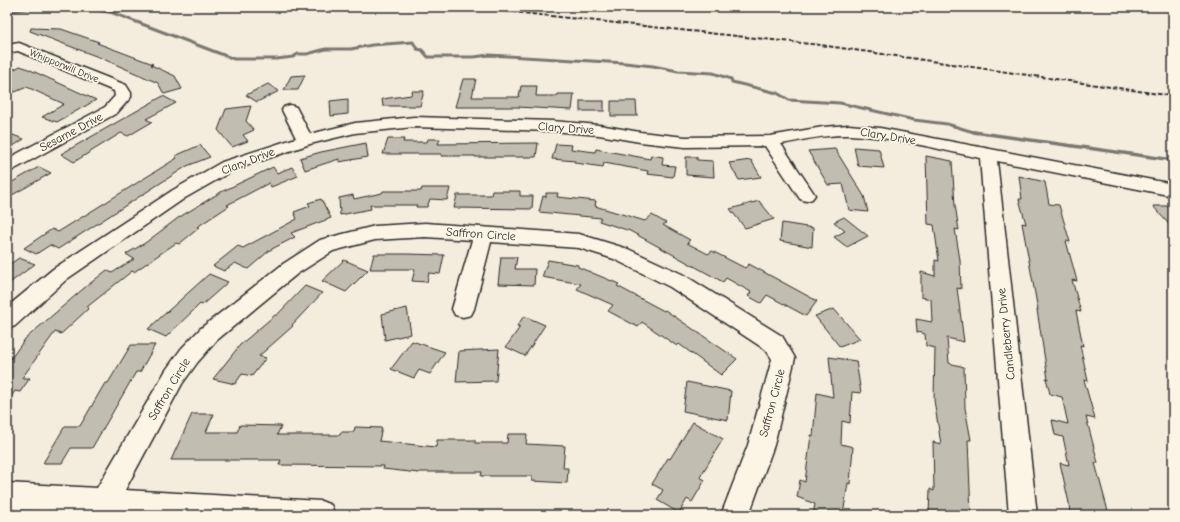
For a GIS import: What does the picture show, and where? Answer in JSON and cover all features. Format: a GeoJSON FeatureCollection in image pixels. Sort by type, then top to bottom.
{"type":"FeatureCollection","features":[{"type":"Feature","properties":{"kind":"street","name":"Whipporwill Drive"},"geometry":{"type":"LineString","coordinates":[[7,49],[19,47],[121,88]]}},
{"type":"Feature","properties":{"kind":"street","name":"Sesame Drive"},"geometry":{"type":"LineString","coordinates":[[7,166],[111,110],[123,97],[121,88]]}},
{"type":"Feature","properties":{"kind":"street"},"geometry":{"type":"LineString","coordinates":[[290,110],[305,140]]}},
{"type":"Feature","properties":{"kind":"street","name":"Clary Drive"},"geometry":{"type":"LineString","coordinates":[[7,320],[60,274],[179,194],[228,166],[305,140],[355,128],[414,122],[552,126],[599,130],[640,137],[685,142],[770,141],[823,132],[848,130],[880,133],[1173,190]]}},
{"type":"Feature","properties":{"kind":"street"},"geometry":{"type":"LineString","coordinates":[[770,141],[806,195]]}},
{"type":"Feature","properties":{"kind":"street","name":"Candleberry Drive"},"geometry":{"type":"LineString","coordinates":[[988,154],[1016,429],[1023,515]]}},
{"type":"Feature","properties":{"kind":"street","name":"Saffron Circle"},"geometry":{"type":"LineString","coordinates":[[104,502],[174,377],[189,356],[209,334],[290,269],[327,245],[375,233],[425,230],[579,240],[621,254],[693,291],[774,343],[784,358],[761,444],[735,515]]}},
{"type":"Feature","properties":{"kind":"street"},"geometry":{"type":"LineString","coordinates":[[463,309],[482,234]]}},
{"type":"Feature","properties":{"kind":"street"},"geometry":{"type":"LineString","coordinates":[[7,496],[322,515]]}},
{"type":"Feature","properties":{"kind":"building"},"geometry":{"type":"Polygon","coordinates":[[[31,28],[61,29],[99,42],[97,43],[153,64],[151,65],[175,76],[182,89],[164,94],[158,83],[101,58],[30,31],[31,28]]]}},
{"type":"Feature","properties":{"kind":"building"},"geometry":{"type":"Polygon","coordinates":[[[7,66],[15,69],[20,66],[26,68],[96,100],[57,122],[42,117],[64,104],[27,87],[15,92],[7,89],[7,66]]]}},
{"type":"Feature","properties":{"kind":"building"},"geometry":{"type":"Polygon","coordinates":[[[305,75],[298,90],[284,90],[291,76],[305,75]]]}},
{"type":"Feature","properties":{"kind":"building"},"geometry":{"type":"Polygon","coordinates":[[[463,79],[476,79],[472,97],[519,97],[521,86],[537,86],[536,96],[574,94],[572,110],[517,107],[455,107],[463,79]]]}},
{"type":"Feature","properties":{"kind":"building"},"geometry":{"type":"Polygon","coordinates":[[[268,84],[279,91],[257,102],[246,95],[268,84]]]}},
{"type":"Feature","properties":{"kind":"building"},"geometry":{"type":"Polygon","coordinates":[[[412,91],[424,91],[420,106],[383,106],[382,99],[411,95],[412,91]]]}},
{"type":"Feature","properties":{"kind":"building"},"geometry":{"type":"Polygon","coordinates":[[[163,96],[176,103],[146,119],[152,122],[128,136],[121,133],[74,162],[61,154],[163,96]]]}},
{"type":"Feature","properties":{"kind":"building"},"geometry":{"type":"Polygon","coordinates":[[[348,99],[348,114],[331,116],[330,101],[348,99]]]}},
{"type":"Feature","properties":{"kind":"building"},"geometry":{"type":"Polygon","coordinates":[[[580,101],[604,101],[604,111],[580,111],[580,101]]]}},
{"type":"Feature","properties":{"kind":"building"},"geometry":{"type":"Polygon","coordinates":[[[611,101],[636,101],[637,116],[611,116],[611,101]]]}},
{"type":"Feature","properties":{"kind":"building"},"geometry":{"type":"Polygon","coordinates":[[[251,106],[246,121],[254,130],[243,135],[248,141],[232,147],[218,130],[226,109],[251,106]]]}},
{"type":"Feature","properties":{"kind":"building"},"geometry":{"type":"Polygon","coordinates":[[[7,133],[24,139],[7,150],[7,133]]]}},
{"type":"Feature","properties":{"kind":"building"},"geometry":{"type":"Polygon","coordinates":[[[388,139],[404,139],[403,142],[427,142],[428,139],[440,139],[438,144],[538,143],[536,157],[383,154],[388,139]]]}},
{"type":"Feature","properties":{"kind":"building"},"geometry":{"type":"Polygon","coordinates":[[[366,143],[368,157],[339,162],[339,159],[305,170],[300,158],[321,152],[366,143]]]}},
{"type":"Feature","properties":{"kind":"building"},"geometry":{"type":"Polygon","coordinates":[[[556,144],[572,145],[571,149],[595,152],[596,149],[650,159],[651,155],[663,157],[662,165],[675,166],[673,177],[647,174],[648,171],[604,163],[603,167],[575,163],[575,161],[552,159],[556,144]]]}},
{"type":"Feature","properties":{"kind":"building"},"geometry":{"type":"Polygon","coordinates":[[[200,145],[210,157],[187,166],[58,249],[50,245],[36,254],[24,248],[52,229],[58,232],[177,158],[175,156],[200,145]]]}},
{"type":"Feature","properties":{"kind":"building"},"geometry":{"type":"Polygon","coordinates":[[[854,147],[879,149],[884,168],[858,166],[854,147]]]}},
{"type":"Feature","properties":{"kind":"building"},"geometry":{"type":"Polygon","coordinates":[[[835,149],[864,196],[868,212],[849,210],[843,184],[828,185],[808,151],[835,149]]]}},
{"type":"Feature","properties":{"kind":"building"},"geometry":{"type":"Polygon","coordinates":[[[926,156],[952,161],[955,205],[959,230],[955,229],[960,260],[961,289],[957,288],[964,342],[947,338],[949,363],[964,367],[965,408],[971,440],[968,440],[971,515],[929,515],[930,489],[934,491],[933,442],[941,444],[934,400],[935,348],[926,346],[925,334],[917,332],[916,319],[932,322],[931,299],[921,297],[921,272],[935,276],[935,260],[939,261],[934,225],[928,224],[926,156]]]}},
{"type":"Feature","properties":{"kind":"building"},"geometry":{"type":"Polygon","coordinates":[[[686,157],[697,157],[697,160],[713,161],[714,177],[686,175],[686,157]]]}},
{"type":"Feature","properties":{"kind":"building"},"geometry":{"type":"Polygon","coordinates":[[[751,160],[761,177],[739,180],[729,163],[751,160]]]}},
{"type":"Feature","properties":{"kind":"building"},"geometry":{"type":"Polygon","coordinates":[[[39,167],[51,173],[7,198],[7,185],[39,167]]]}},
{"type":"Feature","properties":{"kind":"building"},"geometry":{"type":"Polygon","coordinates":[[[273,167],[277,173],[292,167],[298,176],[271,187],[269,183],[227,205],[229,206],[197,227],[199,228],[179,244],[176,243],[134,272],[132,271],[87,307],[89,308],[61,334],[55,332],[22,378],[30,378],[20,392],[15,391],[7,403],[7,364],[25,339],[107,270],[112,273],[134,259],[126,254],[145,243],[178,218],[221,192],[273,167]]]}},
{"type":"Feature","properties":{"kind":"building"},"geometry":{"type":"Polygon","coordinates":[[[1019,176],[1045,182],[1049,204],[1059,205],[1070,242],[1066,241],[1077,281],[1072,280],[1081,312],[1076,311],[1083,346],[1080,345],[1088,381],[1084,380],[1095,419],[1086,417],[1098,463],[1095,463],[1109,515],[1070,515],[1069,503],[1060,463],[1069,465],[1063,437],[1055,435],[1052,420],[1068,424],[1062,397],[1050,394],[1046,378],[1048,379],[1038,310],[1022,223],[1026,224],[1019,199],[1022,199],[1019,176]]]}},
{"type":"Feature","properties":{"kind":"building"},"geometry":{"type":"Polygon","coordinates":[[[422,188],[450,188],[447,200],[430,199],[427,207],[416,207],[417,205],[370,205],[371,209],[340,215],[339,198],[353,195],[354,199],[382,193],[383,191],[421,191],[422,188]]]}},
{"type":"Feature","properties":{"kind":"building"},"geometry":{"type":"Polygon","coordinates":[[[492,191],[520,191],[520,196],[533,196],[532,209],[454,208],[457,195],[491,195],[492,191]]]}},
{"type":"Feature","properties":{"kind":"building"},"geometry":{"type":"Polygon","coordinates":[[[546,193],[558,193],[557,197],[596,201],[595,206],[645,221],[652,215],[666,223],[663,225],[690,240],[687,243],[708,254],[712,251],[745,268],[749,264],[817,301],[806,316],[767,295],[761,303],[748,296],[751,292],[726,278],[723,282],[630,231],[599,221],[601,218],[539,212],[543,196],[546,197],[546,193]]]}},
{"type":"Feature","properties":{"kind":"building"},"geometry":{"type":"Polygon","coordinates":[[[321,199],[331,218],[291,233],[295,237],[270,250],[248,269],[235,263],[224,271],[213,266],[238,246],[243,248],[297,219],[294,212],[310,206],[308,203],[321,199]]]}},
{"type":"Feature","properties":{"kind":"building"},"geometry":{"type":"Polygon","coordinates":[[[759,201],[774,219],[745,228],[730,209],[759,201]]]}},
{"type":"Feature","properties":{"kind":"building"},"geometry":{"type":"Polygon","coordinates":[[[1153,206],[1173,206],[1173,229],[1153,206]]]}},
{"type":"Feature","properties":{"kind":"building"},"geometry":{"type":"Polygon","coordinates":[[[844,217],[868,236],[847,247],[834,237],[845,231],[834,222],[844,217]]]}},
{"type":"Feature","properties":{"kind":"building"},"geometry":{"type":"Polygon","coordinates":[[[782,223],[813,228],[812,247],[780,241],[782,223]]]}},
{"type":"Feature","properties":{"kind":"building"},"geometry":{"type":"Polygon","coordinates":[[[374,254],[444,255],[440,274],[429,273],[427,282],[412,281],[415,269],[370,269],[374,254]]]}},
{"type":"Feature","properties":{"kind":"building"},"geometry":{"type":"Polygon","coordinates":[[[501,257],[517,257],[515,269],[535,269],[534,285],[498,284],[501,257]]]}},
{"type":"Feature","properties":{"kind":"building"},"geometry":{"type":"Polygon","coordinates":[[[19,258],[35,264],[7,285],[7,266],[19,258]]]}},
{"type":"Feature","properties":{"kind":"building"},"geometry":{"type":"Polygon","coordinates":[[[344,260],[368,270],[346,292],[322,281],[344,260]]]}},
{"type":"Feature","properties":{"kind":"building"},"geometry":{"type":"Polygon","coordinates":[[[548,260],[578,265],[578,267],[619,284],[617,286],[664,311],[665,310],[737,359],[721,375],[679,344],[677,346],[642,322],[638,327],[608,311],[613,305],[577,289],[581,284],[542,277],[548,260]]]}},
{"type":"Feature","properties":{"kind":"building"},"geometry":{"type":"Polygon","coordinates":[[[209,274],[228,282],[202,305],[200,304],[166,337],[148,329],[209,274]]]}},
{"type":"Feature","properties":{"kind":"building"},"geometry":{"type":"Polygon","coordinates":[[[305,286],[322,293],[292,325],[293,326],[259,356],[266,358],[252,376],[242,374],[235,384],[213,379],[240,345],[275,315],[277,315],[305,286]]]}},
{"type":"Feature","properties":{"kind":"building"},"geometry":{"type":"Polygon","coordinates":[[[407,308],[411,334],[385,340],[382,314],[407,308]]]}},
{"type":"Feature","properties":{"kind":"building"},"geometry":{"type":"Polygon","coordinates":[[[834,309],[860,339],[840,347],[815,316],[834,309]]]}},
{"type":"Feature","properties":{"kind":"building"},"geometry":{"type":"Polygon","coordinates":[[[524,316],[545,325],[525,356],[506,347],[520,327],[517,326],[524,316]]]}},
{"type":"Feature","properties":{"kind":"building"},"geometry":{"type":"Polygon","coordinates":[[[412,341],[445,352],[430,374],[419,370],[414,378],[391,369],[412,341]]]}},
{"type":"Feature","properties":{"kind":"building"},"geometry":{"type":"Polygon","coordinates":[[[131,345],[155,345],[140,372],[136,372],[92,448],[71,448],[62,463],[43,463],[65,426],[80,426],[105,383],[108,383],[131,345]]]}},
{"type":"Feature","properties":{"kind":"building"},"geometry":{"type":"Polygon","coordinates":[[[499,349],[496,381],[456,382],[459,351],[499,349]]]}},
{"type":"Feature","properties":{"kind":"building"},"geometry":{"type":"Polygon","coordinates":[[[829,357],[856,361],[861,393],[852,392],[850,423],[842,421],[841,444],[853,447],[850,484],[848,483],[843,515],[813,515],[815,504],[797,497],[800,480],[805,482],[811,435],[813,436],[817,393],[833,397],[829,357]]]}},
{"type":"Feature","properties":{"kind":"building"},"geometry":{"type":"Polygon","coordinates":[[[687,382],[731,391],[728,420],[683,411],[687,382]]]}},
{"type":"Feature","properties":{"kind":"building"},"geometry":{"type":"Polygon","coordinates":[[[192,414],[214,414],[206,432],[237,432],[240,425],[281,426],[277,435],[340,435],[341,432],[354,432],[355,427],[382,428],[379,441],[436,447],[437,440],[475,440],[475,443],[507,443],[508,434],[527,434],[526,444],[565,446],[563,468],[568,468],[567,483],[532,481],[532,476],[481,476],[482,472],[419,473],[383,469],[384,466],[279,465],[281,460],[171,460],[192,414]]]}},
{"type":"Feature","properties":{"kind":"building"},"geometry":{"type":"Polygon","coordinates":[[[693,422],[723,439],[700,477],[705,480],[692,502],[687,499],[679,513],[657,500],[663,490],[652,484],[668,458],[670,459],[693,422]]]}},
{"type":"Feature","properties":{"kind":"waterway"},"geometry":{"type":"LineString","coordinates":[[7,11],[43,7]]}},
{"type":"Feature","properties":{"kind":"waterway"},"geometry":{"type":"LineString","coordinates":[[71,7],[91,8],[113,13],[234,59],[277,59],[293,57],[298,54],[307,54],[326,49],[351,49],[372,45],[413,42],[417,49],[422,50],[428,57],[474,57],[489,55],[625,63],[653,66],[678,71],[713,73],[731,79],[732,82],[777,93],[789,100],[840,103],[914,120],[947,124],[977,133]]}},
{"type":"Feature","properties":{"kind":"waterway"},"geometry":{"type":"LineString","coordinates":[[974,132],[1173,160]]}},
{"type":"Feature","properties":{"kind":"railway"},"geometry":{"type":"LineString","coordinates":[[467,7],[820,45],[1173,96]]}}]}
